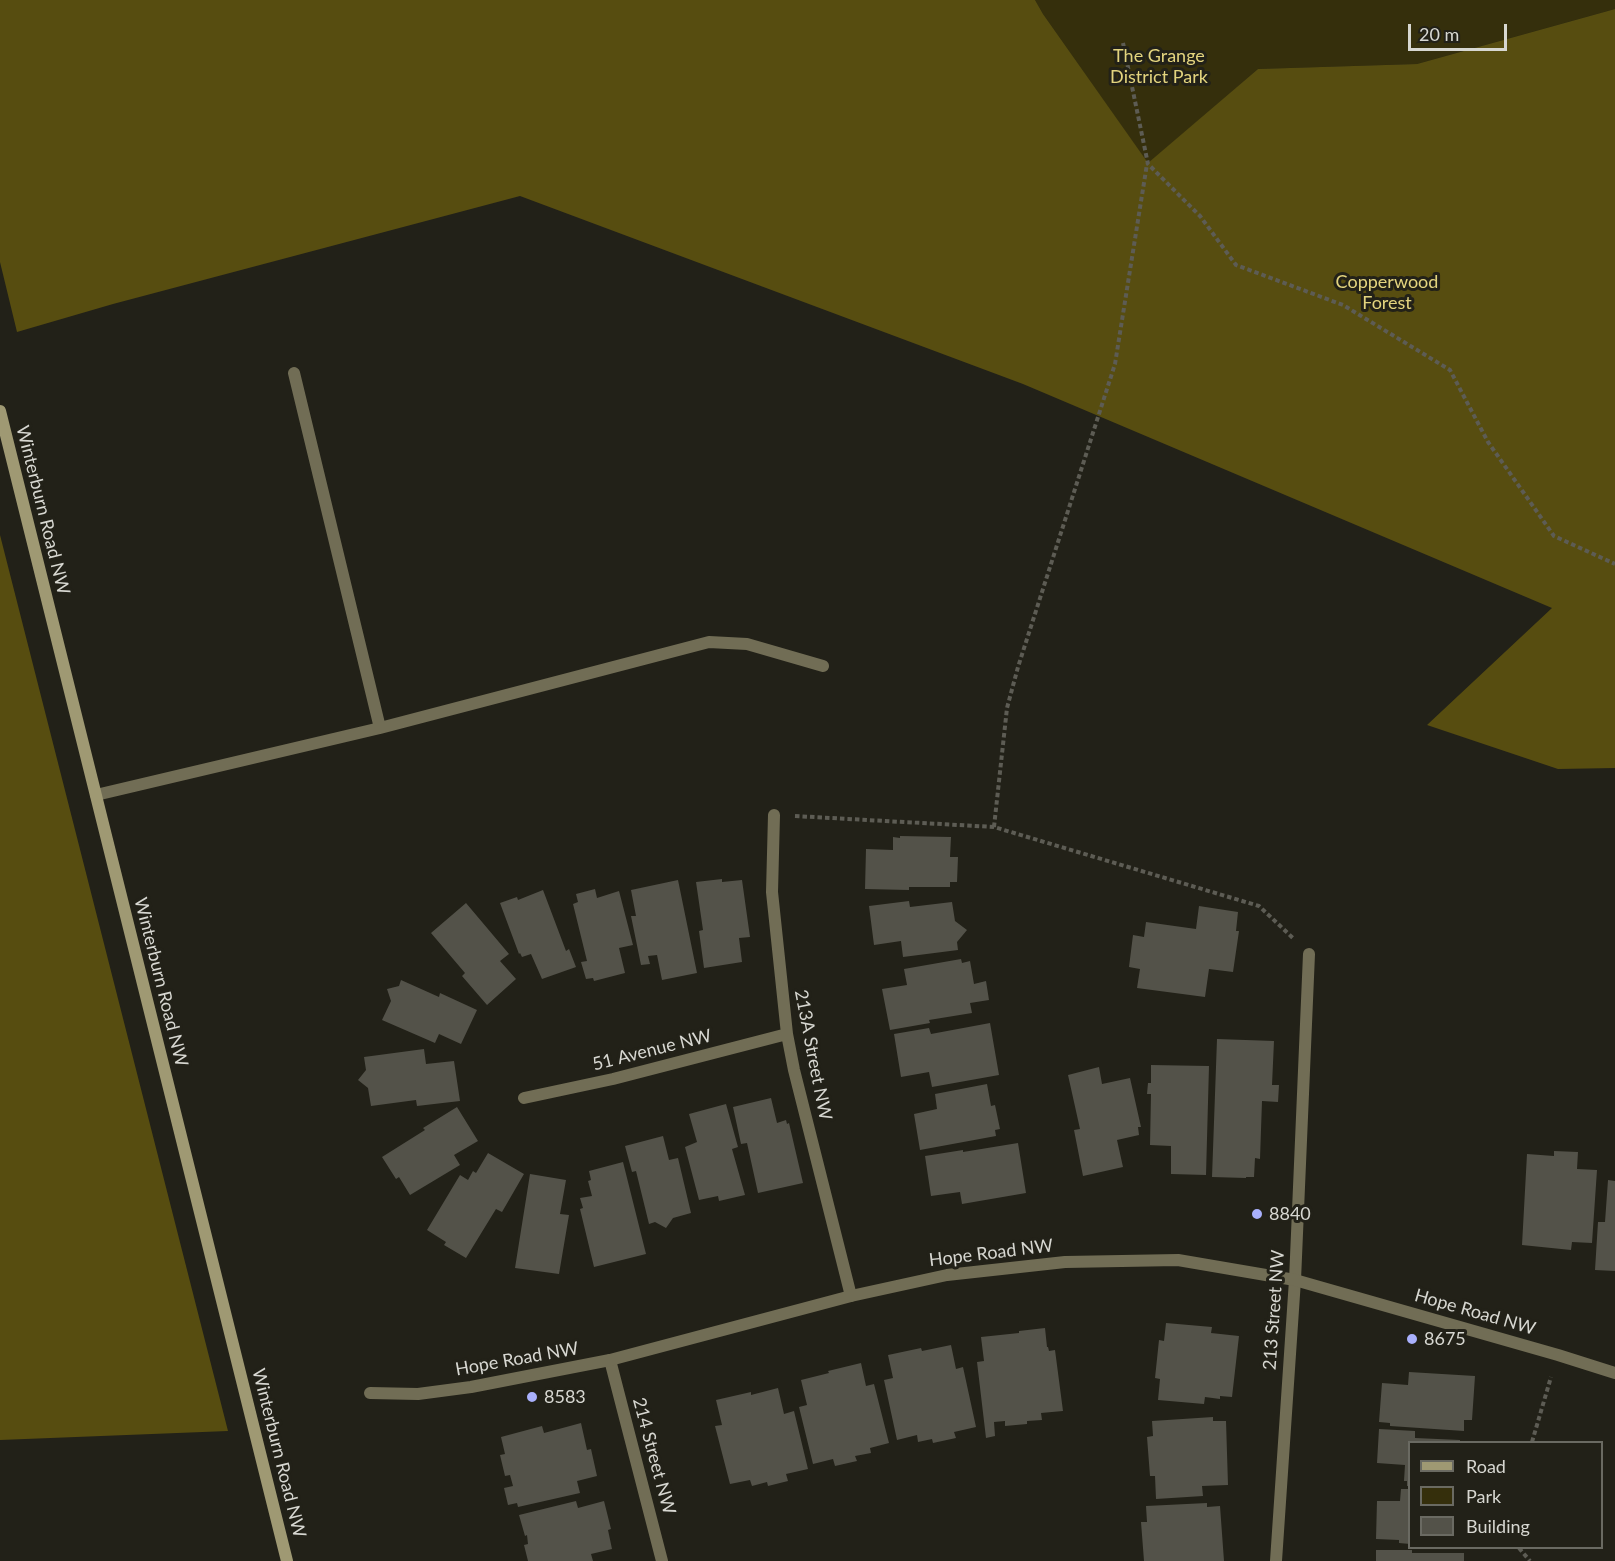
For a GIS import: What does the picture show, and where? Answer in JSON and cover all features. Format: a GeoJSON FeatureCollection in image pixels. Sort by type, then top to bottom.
{"type":"FeatureCollection","features":[{"type":"Feature","properties":{"kind":"main road","name":"Winterburn Road NW"},"geometry":{"type":"LineString","coordinates":[[0,411],[287,1561]]}},
{"type":"Feature","properties":{"kind":"street"},"geometry":{"type":"LineString","coordinates":[[294,373],[380,728]]}},
{"type":"Feature","properties":{"kind":"street"},"geometry":{"type":"LineString","coordinates":[[96,795],[380,728],[709,642],[747,644],[823,666]]}},
{"type":"Feature","properties":{"kind":"street","name":"213A Street NW"},"geometry":{"type":"LineString","coordinates":[[774,815],[772,892],[787,1034],[794,1071],[850,1296]]}},
{"type":"Feature","properties":{"kind":"street","name":"213 Street NW"},"geometry":{"type":"LineString","coordinates":[[1276,1561],[1295,1280],[1309,954]]}},
{"type":"Feature","properties":{"kind":"street","name":"51 Avenue NW"},"geometry":{"type":"LineString","coordinates":[[525,1098],[613,1079],[787,1034]]}},
{"type":"Feature","properties":{"kind":"street","name":"Hope Road NW"},"geometry":{"type":"LineString","coordinates":[[370,1393],[418,1394],[610,1360],[850,1296],[947,1275],[1065,1262],[1178,1260],[1295,1280],[1615,1373]]}},
{"type":"Feature","properties":{"kind":"street","name":"214 Street NW"},"geometry":{"type":"LineString","coordinates":[[610,1360],[662,1561]]}},
{"type":"Feature","properties":{"kind":"path"},"geometry":{"type":"LineString","coordinates":[[994,827],[1007,708],[1115,364],[1148,164],[1123,43]]}},
{"type":"Feature","properties":{"kind":"path"},"geometry":{"type":"LineString","coordinates":[[1148,164],[1200,216],[1236,265],[1342,305],[1450,370],[1488,442],[1554,536],[1615,564]]}},
{"type":"Feature","properties":{"kind":"path"},"geometry":{"type":"LineString","coordinates":[[774,815],[994,827],[1259,906],[1309,954]]}},
{"type":"Feature","properties":{"kind":"path"},"geometry":{"type":"LineString","coordinates":[[1533,1441],[1558,1355]]}},
{"type":"Feature","properties":{"kind":"path"},"geometry":{"type":"LineString","coordinates":[[1520,1549],[1530,1561]]}},
{"type":"Feature","properties":{"kind":"green space","name":"Copperwood Forest"},"geometry":{"type":"Polygon","coordinates":[[[0,0],[1035,0],[1148,163],[1258,69],[1417,64],[1615,9],[1615,768],[1558,769],[1427,725],[1552,608],[1023,384],[520,196],[113,304],[17,332],[0,262],[0,0]]]}},
{"type":"Feature","properties":{"kind":"green space","name":"The Grange District Park"},"geometry":{"type":"Polygon","coordinates":[[[1035,0],[1615,0],[1615,9],[1417,64],[1258,69],[1148,164],[1035,0]]]}},
{"type":"Feature","properties":{"kind":"green space"},"geometry":{"type":"Polygon","coordinates":[[[0,535],[228,1431],[0,1440],[0,535]]]}},
{"type":"Feature","properties":{"kind":"building"},"geometry":{"type":"Polygon","coordinates":[[[900,836],[951,837],[950,857],[958,857],[957,882],[950,882],[950,887],[909,887],[909,890],[865,889],[866,849],[893,850],[893,837],[900,838],[900,836]]]}},
{"type":"Feature","properties":{"kind":"building"},"geometry":{"type":"Polygon","coordinates":[[[722,879],[722,882],[742,880],[750,937],[739,938],[742,962],[704,968],[699,931],[703,930],[696,882],[722,879]]]}},
{"type":"Feature","properties":{"kind":"building"},"geometry":{"type":"Polygon","coordinates":[[[678,880],[697,973],[662,980],[657,955],[648,956],[650,964],[641,965],[631,916],[636,916],[631,890],[678,880]]]}},
{"type":"Feature","properties":{"kind":"building"},"geometry":{"type":"Polygon","coordinates":[[[595,889],[597,898],[619,891],[633,945],[619,948],[625,973],[594,981],[593,978],[586,979],[581,962],[587,961],[573,904],[578,902],[576,894],[595,889]]]}},
{"type":"Feature","properties":{"kind":"building"},"geometry":{"type":"Polygon","coordinates":[[[543,890],[566,951],[569,949],[576,967],[542,979],[531,954],[522,957],[519,954],[500,903],[517,897],[518,900],[543,890]]]}},
{"type":"Feature","properties":{"kind":"building"},"geometry":{"type":"Polygon","coordinates":[[[909,901],[910,907],[952,902],[955,921],[967,930],[957,942],[958,950],[903,957],[901,941],[874,945],[869,906],[909,901]]]}},
{"type":"Feature","properties":{"kind":"building"},"geometry":{"type":"Polygon","coordinates":[[[466,903],[509,954],[500,961],[516,979],[487,1005],[462,976],[465,973],[431,933],[466,903]]]}},
{"type":"Feature","properties":{"kind":"building"},"geometry":{"type":"Polygon","coordinates":[[[1199,906],[1238,912],[1236,931],[1239,931],[1233,972],[1209,969],[1205,997],[1137,988],[1140,969],[1129,967],[1133,935],[1144,937],[1146,922],[1196,929],[1199,906]]]}},
{"type":"Feature","properties":{"kind":"building"},"geometry":{"type":"Polygon","coordinates":[[[961,959],[962,963],[970,961],[974,984],[986,981],[989,1000],[970,1003],[972,1013],[929,1020],[930,1023],[890,1030],[882,989],[907,985],[904,969],[961,959]]]}},
{"type":"Feature","properties":{"kind":"building"},"geometry":{"type":"Polygon","coordinates":[[[401,980],[439,997],[440,993],[477,1010],[461,1044],[439,1034],[435,1043],[382,1020],[391,1001],[387,989],[399,986],[401,980]]]}},
{"type":"Feature","properties":{"kind":"building"},"geometry":{"type":"Polygon","coordinates":[[[990,1023],[999,1075],[932,1087],[929,1072],[901,1077],[894,1034],[929,1028],[931,1034],[990,1023]]]}},
{"type":"Feature","properties":{"kind":"building"},"geometry":{"type":"Polygon","coordinates":[[[1217,1039],[1274,1041],[1272,1085],[1279,1085],[1278,1102],[1262,1101],[1260,1159],[1255,1158],[1254,1177],[1212,1177],[1217,1039]]]}},
{"type":"Feature","properties":{"kind":"building"},"geometry":{"type":"Polygon","coordinates":[[[424,1049],[426,1064],[454,1061],[460,1101],[417,1106],[416,1100],[371,1106],[368,1088],[358,1080],[366,1070],[364,1057],[424,1049]]]}},
{"type":"Feature","properties":{"kind":"building"},"geometry":{"type":"Polygon","coordinates":[[[1151,1065],[1209,1066],[1206,1175],[1171,1174],[1171,1146],[1150,1145],[1151,1094],[1147,1094],[1148,1083],[1151,1083],[1151,1065]]]}},
{"type":"Feature","properties":{"kind":"building"},"geometry":{"type":"Polygon","coordinates":[[[1099,1067],[1102,1084],[1130,1078],[1141,1127],[1138,1127],[1139,1135],[1117,1140],[1123,1167],[1083,1176],[1074,1130],[1080,1129],[1068,1075],[1099,1067]]]}},
{"type":"Feature","properties":{"kind":"building"},"geometry":{"type":"Polygon","coordinates":[[[987,1084],[991,1106],[995,1105],[1000,1129],[995,1130],[996,1136],[920,1150],[914,1114],[937,1109],[935,1094],[987,1084]]]}},
{"type":"Feature","properties":{"kind":"building"},"geometry":{"type":"Polygon","coordinates":[[[771,1098],[777,1123],[786,1120],[787,1124],[789,1123],[803,1183],[758,1193],[747,1143],[741,1144],[733,1107],[771,1098]]]}},
{"type":"Feature","properties":{"kind":"building"},"geometry":{"type":"Polygon","coordinates":[[[726,1104],[738,1147],[732,1149],[745,1195],[719,1201],[718,1196],[699,1200],[685,1147],[697,1142],[689,1114],[726,1104]]]}},
{"type":"Feature","properties":{"kind":"building"},"geometry":{"type":"Polygon","coordinates":[[[457,1107],[478,1141],[454,1155],[460,1165],[410,1195],[399,1177],[396,1179],[382,1157],[457,1107]]]}},
{"type":"Feature","properties":{"kind":"building"},"geometry":{"type":"Polygon","coordinates":[[[663,1136],[669,1160],[678,1158],[691,1213],[673,1218],[666,1228],[655,1222],[649,1224],[636,1171],[632,1172],[625,1146],[663,1136]]]}},
{"type":"Feature","properties":{"kind":"building"},"geometry":{"type":"Polygon","coordinates":[[[1018,1143],[1026,1193],[962,1204],[960,1192],[931,1196],[925,1156],[1018,1143]]]}},
{"type":"Feature","properties":{"kind":"building"},"geometry":{"type":"Polygon","coordinates":[[[1554,1151],[1578,1152],[1577,1169],[1597,1170],[1592,1243],[1572,1242],[1571,1250],[1522,1245],[1527,1154],[1554,1156],[1554,1151]]]}},
{"type":"Feature","properties":{"kind":"building"},"geometry":{"type":"Polygon","coordinates":[[[488,1153],[524,1174],[502,1212],[496,1209],[466,1258],[444,1245],[446,1242],[427,1230],[460,1175],[468,1180],[473,1171],[476,1173],[488,1153]]]}},
{"type":"Feature","properties":{"kind":"building"},"geometry":{"type":"Polygon","coordinates":[[[623,1162],[646,1254],[594,1267],[580,1209],[583,1208],[580,1198],[592,1196],[588,1181],[591,1180],[589,1171],[623,1162]]]}},
{"type":"Feature","properties":{"kind":"building"},"geometry":{"type":"Polygon","coordinates":[[[530,1174],[566,1180],[560,1214],[569,1215],[559,1274],[515,1268],[530,1174]]]}},
{"type":"Feature","properties":{"kind":"building"},"geometry":{"type":"Polygon","coordinates":[[[1608,1180],[1615,1181],[1615,1271],[1595,1270],[1598,1222],[1605,1222],[1608,1180]]]}},
{"type":"Feature","properties":{"kind":"building"},"geometry":{"type":"Polygon","coordinates":[[[1166,1323],[1212,1327],[1211,1333],[1239,1336],[1232,1397],[1220,1396],[1220,1399],[1205,1397],[1204,1404],[1158,1400],[1160,1379],[1155,1378],[1159,1340],[1164,1341],[1166,1323]]]}},
{"type":"Feature","properties":{"kind":"building"},"geometry":{"type":"Polygon","coordinates":[[[1045,1328],[1047,1347],[1049,1351],[1055,1350],[1063,1411],[1041,1413],[1042,1420],[1027,1421],[1027,1424],[1005,1426],[1005,1421],[994,1422],[995,1436],[986,1438],[977,1362],[984,1361],[981,1337],[1045,1328]]]}},
{"type":"Feature","properties":{"kind":"building"},"geometry":{"type":"Polygon","coordinates":[[[951,1345],[956,1369],[963,1367],[976,1427],[954,1432],[956,1438],[933,1443],[932,1439],[918,1442],[917,1435],[897,1440],[884,1380],[893,1378],[888,1355],[951,1345]]]}},
{"type":"Feature","properties":{"kind":"building"},"geometry":{"type":"Polygon","coordinates":[[[861,1363],[866,1386],[874,1384],[889,1443],[870,1448],[871,1453],[855,1456],[857,1461],[835,1466],[833,1459],[813,1464],[799,1407],[807,1405],[801,1380],[861,1363]]]}},
{"type":"Feature","properties":{"kind":"building"},"geometry":{"type":"Polygon","coordinates":[[[1409,1372],[1475,1376],[1472,1420],[1464,1420],[1464,1431],[1390,1426],[1390,1423],[1379,1422],[1382,1383],[1408,1385],[1409,1372]]]}},
{"type":"Feature","properties":{"kind":"building"},"geometry":{"type":"Polygon","coordinates":[[[778,1388],[784,1414],[794,1411],[808,1469],[786,1474],[788,1481],[768,1486],[767,1482],[752,1486],[750,1480],[730,1484],[715,1426],[722,1425],[716,1400],[778,1388]]]}},
{"type":"Feature","properties":{"kind":"building"},"geometry":{"type":"Polygon","coordinates":[[[1213,1417],[1213,1421],[1226,1421],[1228,1485],[1202,1486],[1203,1496],[1156,1499],[1155,1476],[1150,1476],[1147,1437],[1153,1436],[1152,1421],[1213,1417]]]}},
{"type":"Feature","properties":{"kind":"building"},"geometry":{"type":"Polygon","coordinates":[[[581,1423],[587,1450],[591,1449],[597,1476],[577,1481],[580,1493],[518,1507],[517,1503],[508,1505],[504,1488],[513,1486],[510,1475],[505,1476],[500,1455],[505,1454],[501,1437],[542,1426],[544,1433],[581,1423]]]}},
{"type":"Feature","properties":{"kind":"building"},"geometry":{"type":"Polygon","coordinates":[[[1379,1429],[1415,1431],[1415,1438],[1460,1440],[1408,1441],[1408,1486],[1407,1481],[1404,1481],[1405,1465],[1377,1463],[1379,1429]]]}},
{"type":"Feature","properties":{"kind":"building"},"geometry":{"type":"Polygon","coordinates":[[[1401,1489],[1408,1489],[1408,1544],[1399,1543],[1399,1540],[1376,1539],[1377,1501],[1400,1501],[1401,1489]]]}},
{"type":"Feature","properties":{"kind":"building"},"geometry":{"type":"Polygon","coordinates":[[[576,1501],[578,1508],[604,1501],[611,1529],[608,1530],[612,1549],[591,1554],[593,1561],[528,1561],[524,1545],[528,1544],[527,1535],[525,1536],[519,1515],[576,1501]]]}},
{"type":"Feature","properties":{"kind":"building"},"geometry":{"type":"Polygon","coordinates":[[[1207,1503],[1207,1507],[1220,1506],[1224,1561],[1144,1561],[1141,1522],[1147,1522],[1146,1506],[1207,1503]]]}},
{"type":"Feature","properties":{"kind":"building"},"geometry":{"type":"Polygon","coordinates":[[[1376,1550],[1464,1553],[1464,1561],[1376,1561],[1376,1550]]]}},
{"type":"Feature","properties":{"kind":"place","name":"8840"},"geometry":{"type":"Point","coordinates":[1257,1214]}},
{"type":"Feature","properties":{"kind":"place","name":"8675"},"geometry":{"type":"Point","coordinates":[1412,1339]}},
{"type":"Feature","properties":{"kind":"place","name":"8583"},"geometry":{"type":"Point","coordinates":[532,1397]}}]}
